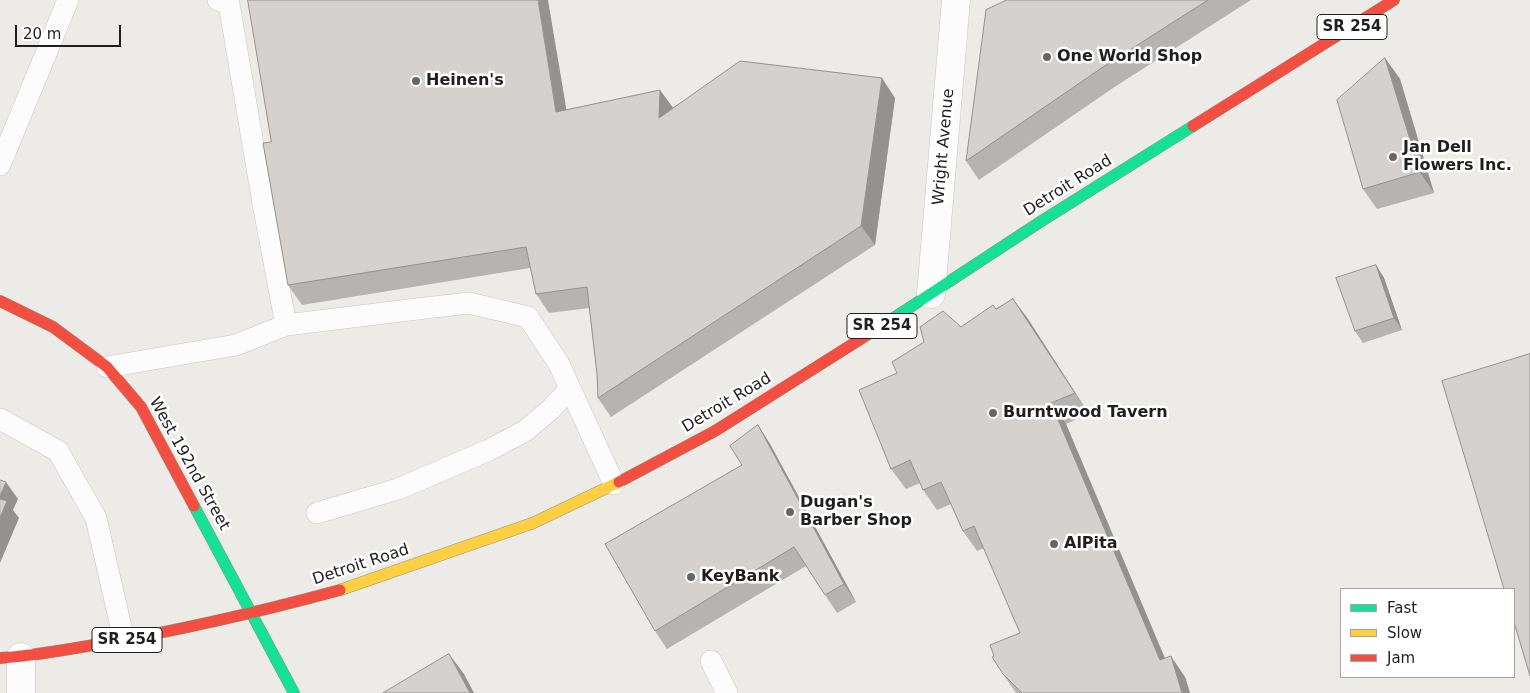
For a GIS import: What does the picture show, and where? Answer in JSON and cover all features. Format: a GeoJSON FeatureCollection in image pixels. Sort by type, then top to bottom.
{"type":"FeatureCollection","features":[{"type":"Feature","properties":{"kind":"main road","name":"Detroit Road"},"geometry":{"type":"LineString","coordinates":[[10,658],[124,640],[252,614],[352,587],[533,523],[614,484],[715,431],[931,294],[1040,222],[1394,0]]}},
{"type":"Feature","properties":{"kind":"main road","name":"West 192nd Street"},"geometry":{"type":"LineString","coordinates":[[0,301],[53,327],[107,367],[141,408],[294,693]]}},
{"type":"Feature","properties":{"kind":"street","name":"Wright Avenue"},"geometry":{"type":"LineString","coordinates":[[931,294],[956,0]]}},
{"type":"Feature","properties":{"kind":"street"},"geometry":{"type":"LineString","coordinates":[[10,658],[21,693]]}},
{"type":"Feature","properties":{"kind":"lane"},"geometry":{"type":"LineString","coordinates":[[0,164],[68,0]]}},
{"type":"Feature","properties":{"kind":"lane"},"geometry":{"type":"LineString","coordinates":[[218,0],[229,4],[286,325]]}},
{"type":"Feature","properties":{"kind":"lane"},"geometry":{"type":"LineString","coordinates":[[107,367],[236,344],[286,325],[469,303],[528,317],[559,364],[614,484]]}},
{"type":"Feature","properties":{"kind":"lane"},"geometry":{"type":"LineString","coordinates":[[317,513],[398,489],[489,450],[525,431],[551,409],[570,389]]}},
{"type":"Feature","properties":{"kind":"lane"},"geometry":{"type":"LineString","coordinates":[[0,419],[58,451],[96,518],[124,640]]}},
{"type":"Feature","properties":{"kind":"lane"},"geometry":{"type":"LineString","coordinates":[[711,661],[727,693]]}},
{"type":"Feature","properties":{"kind":"building"},"geometry":{"type":"Polygon","coordinates":[[[248,0],[538,0],[556,112],[660,90],[659,118],[740,61],[882,78],[861,226],[598,398],[587,287],[536,294],[526,247],[288,285],[263,143],[271,142],[248,0]]]}},
{"type":"Feature","properties":{"kind":"building"},"geometry":{"type":"Polygon","coordinates":[[[1007,0],[1208,0],[1103,67],[966,161],[986,10],[1007,0]]]}},
{"type":"Feature","properties":{"kind":"building","name":"Jan Dell Flowers Inc."},"geometry":{"type":"Polygon","coordinates":[[[1385,58],[1420,172],[1363,189],[1337,100],[1385,58]]]}},
{"type":"Feature","properties":{"kind":"building"},"geometry":{"type":"Polygon","coordinates":[[[1376,265],[1394,318],[1355,331],[1336,278],[1376,265]]]}},
{"type":"Feature","properties":{"kind":"building"},"geometry":{"type":"Polygon","coordinates":[[[1013,299],[1075,393],[1051,403],[1160,660],[1171,656],[1182,693],[1022,693],[1003,674],[992,657],[994,656],[990,645],[1020,633],[974,526],[963,531],[941,482],[923,490],[910,460],[891,469],[859,390],[897,373],[892,362],[924,342],[920,327],[943,311],[961,327],[993,305],[996,309],[1013,299]]]}},
{"type":"Feature","properties":{"kind":"building"},"geometry":{"type":"Polygon","coordinates":[[[1530,354],[1530,676],[1515,625],[1515,588],[1504,588],[1442,381],[1530,354]]]}},
{"type":"Feature","properties":{"kind":"building"},"geometry":{"type":"Polygon","coordinates":[[[758,425],[844,584],[825,595],[794,547],[655,631],[605,544],[742,465],[730,446],[758,425]]]}},
{"type":"Feature","properties":{"kind":"building"},"geometry":{"type":"Polygon","coordinates":[[[0,480],[6,482],[0,496],[0,480]]]}},
{"type":"Feature","properties":{"kind":"building"},"geometry":{"type":"Polygon","coordinates":[[[0,499],[7,501],[0,518],[0,499]]]}},
{"type":"Feature","properties":{"kind":"building"},"geometry":{"type":"Polygon","coordinates":[[[449,654],[470,693],[383,693],[449,654]]]}},
{"type":"Feature","properties":{"kind":"traffic: fast"},"geometry":{"type":"LineString","coordinates":[[886,323],[1040,222],[1193,126]]}},
{"type":"Feature","properties":{"kind":"traffic: fast"},"geometry":{"type":"LineString","coordinates":[[194,506],[294,693]]}},
{"type":"Feature","properties":{"kind":"traffic: slow"},"geometry":{"type":"LineString","coordinates":[[340,590],[533,523],[619,482]]}},
{"type":"Feature","properties":{"kind":"traffic: jam"},"geometry":{"type":"LineString","coordinates":[[1193,126],[1394,0]]}},
{"type":"Feature","properties":{"kind":"traffic: jam"},"geometry":{"type":"LineString","coordinates":[[0,301],[53,327],[107,367],[141,407],[194,506]]}},
{"type":"Feature","properties":{"kind":"traffic: jam"},"geometry":{"type":"LineString","coordinates":[[619,482],[715,431],[886,323]]}},
{"type":"Feature","properties":{"kind":"traffic: jam"},"geometry":{"type":"LineString","coordinates":[[0,658],[47,653],[156,634],[340,590]]}},
{"type":"Feature","properties":{"kind":"place","name":"One World Shop"},"geometry":{"type":"Point","coordinates":[1047,57]}},
{"type":"Feature","properties":{"kind":"place","name":"Heinen's"},"geometry":{"type":"Point","coordinates":[416,81]}},
{"type":"Feature","properties":{"kind":"place","name":"Jan Dell Flowers Inc."},"geometry":{"type":"Point","coordinates":[1393,157]}},
{"type":"Feature","properties":{"kind":"place","name":"Burntwood Tavern"},"geometry":{"type":"Point","coordinates":[993,413]}},
{"type":"Feature","properties":{"kind":"place","name":"Dugan's Barber Shop"},"geometry":{"type":"Point","coordinates":[790,512]}},
{"type":"Feature","properties":{"kind":"place","name":"AlPita"},"geometry":{"type":"Point","coordinates":[1054,544]}},
{"type":"Feature","properties":{"kind":"place","name":"KeyBank"},"geometry":{"type":"Point","coordinates":[691,577]}}]}
